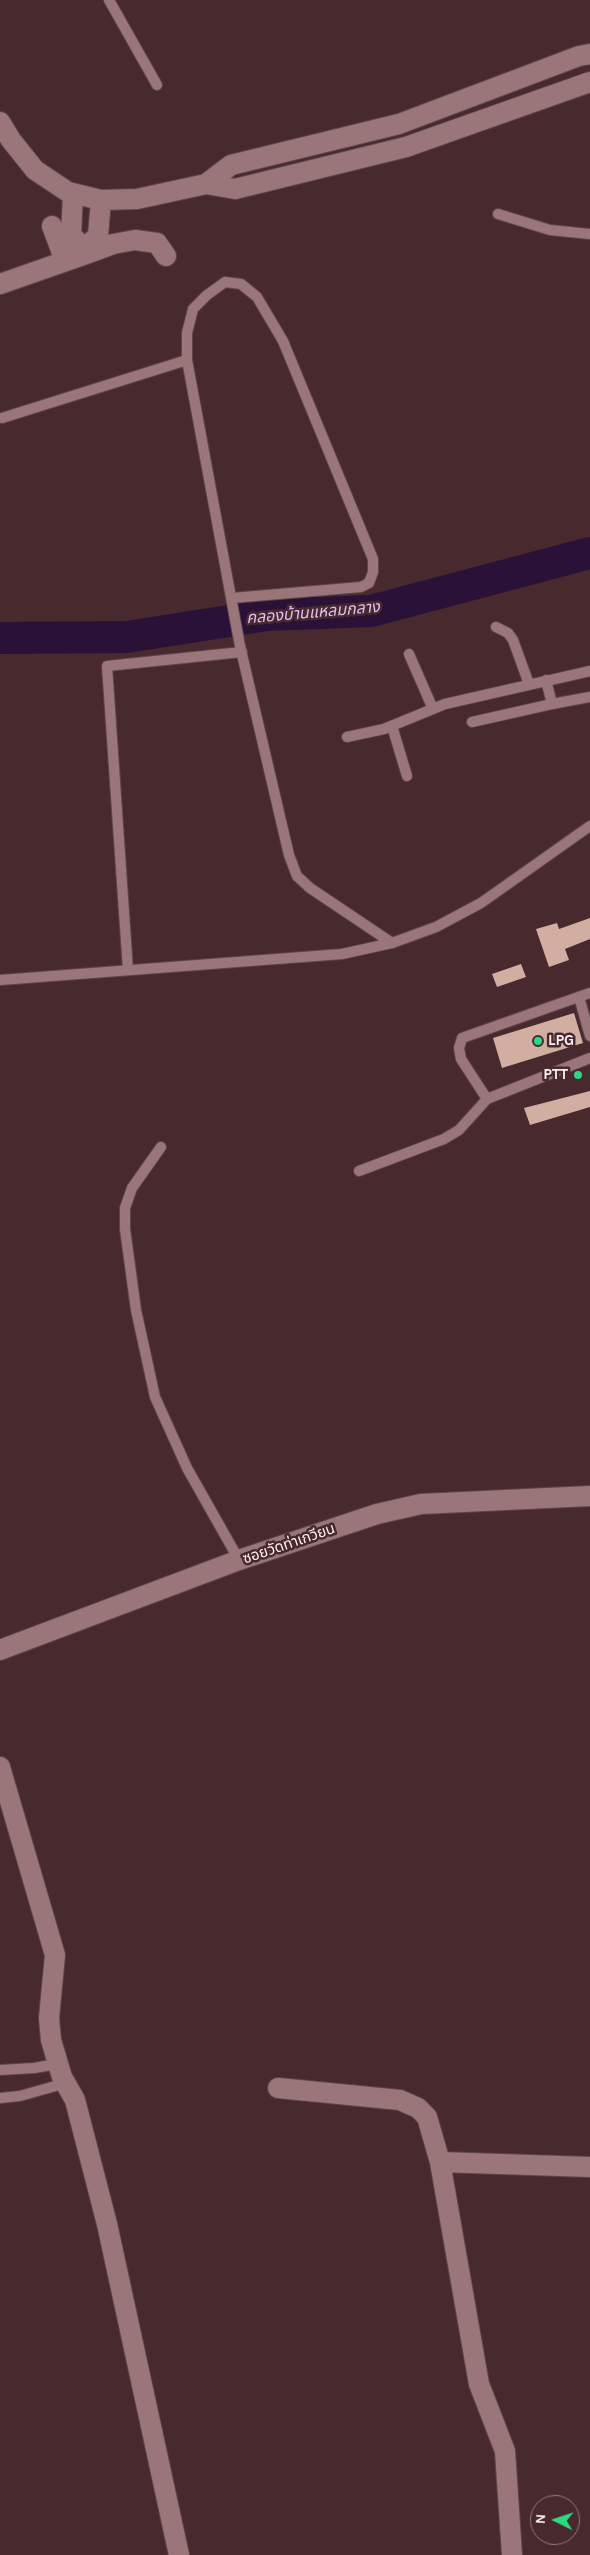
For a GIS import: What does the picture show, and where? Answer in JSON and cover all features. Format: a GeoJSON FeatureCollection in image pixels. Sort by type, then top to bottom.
{"type":"FeatureCollection","features":[{"type":"Feature","properties":{"kind":"street"},"geometry":{"type":"LineString","coordinates":[[0,122],[11,140],[35,170],[74,194],[101,200],[137,198],[206,184],[235,190],[406,147],[588,82],[584,55],[399,124],[231,164],[206,184]]}},
{"type":"Feature","properties":{"kind":"street"},"geometry":{"type":"LineString","coordinates":[[399,124],[406,147]]}},
{"type":"Feature","properties":{"kind":"street"},"geometry":{"type":"LineString","coordinates":[[74,194],[71,235],[85,251]]}},
{"type":"Feature","properties":{"kind":"street"},"geometry":{"type":"LineString","coordinates":[[85,251],[98,236],[101,200]]}},
{"type":"Feature","properties":{"kind":"street"},"geometry":{"type":"LineString","coordinates":[[52,226],[65,261]]}},
{"type":"Feature","properties":{"kind":"street"},"geometry":{"type":"LineString","coordinates":[[0,284],[65,261],[85,251],[135,240],[157,242],[166,256]]}},
{"type":"Feature","properties":{"kind":"street","name":"ซอยวัดท่าเกวียน"},"geometry":{"type":"LineString","coordinates":[[0,1650],[239,1560],[360,1520],[421,1504],[590,1496]]}},
{"type":"Feature","properties":{"kind":"street"},"geometry":{"type":"LineString","coordinates":[[0,1767],[55,1955],[49,2018],[57,2064],[76,2100],[107,2224],[179,2555]]}},
{"type":"Feature","properties":{"kind":"street"},"geometry":{"type":"LineString","coordinates":[[278,2088],[400,2100],[418,2108],[427,2117],[440,2162],[479,2384],[505,2451],[512,2555]]}},
{"type":"Feature","properties":{"kind":"street"},"geometry":{"type":"LineString","coordinates":[[440,2162],[590,2167]]}},
{"type":"Feature","properties":{"kind":"lane"},"geometry":{"type":"LineString","coordinates":[[109,0],[157,85]]}},
{"type":"Feature","properties":{"kind":"lane"},"geometry":{"type":"LineString","coordinates":[[498,214],[550,230],[590,234]]}},
{"type":"Feature","properties":{"kind":"lane"},"geometry":{"type":"LineString","coordinates":[[233,603],[361,587],[369,583],[373,572],[373,559],[283,342],[257,297],[241,284],[225,282],[207,295],[193,309],[188,333],[187,360],[241,649],[289,855],[297,876],[310,888],[392,943]]}},
{"type":"Feature","properties":{"kind":"lane"},"geometry":{"type":"LineString","coordinates":[[2,418],[187,360]]}},
{"type":"Feature","properties":{"kind":"lane"},"geometry":{"type":"LineString","coordinates":[[496,627],[508,633],[513,640],[529,684]]}},
{"type":"Feature","properties":{"kind":"lane"},"geometry":{"type":"LineString","coordinates":[[128,970],[107,666],[241,649]]}},
{"type":"Feature","properties":{"kind":"lane"},"geometry":{"type":"LineString","coordinates":[[409,654],[433,709]]}},
{"type":"Feature","properties":{"kind":"lane"},"geometry":{"type":"LineString","coordinates":[[347,737],[392,726],[433,709],[529,684],[590,671]]}},
{"type":"Feature","properties":{"kind":"lane"},"geometry":{"type":"LineString","coordinates":[[546,680],[552,704]]}},
{"type":"Feature","properties":{"kind":"lane"},"geometry":{"type":"LineString","coordinates":[[472,722],[590,697]]}},
{"type":"Feature","properties":{"kind":"lane"},"geometry":{"type":"LineString","coordinates":[[392,726],[407,776]]}},
{"type":"Feature","properties":{"kind":"lane"},"geometry":{"type":"LineString","coordinates":[[0,980],[342,954],[392,943],[436,928],[481,903],[590,826]]}},
{"type":"Feature","properties":{"kind":"lane"},"geometry":{"type":"LineString","coordinates":[[487,1099],[461,1059],[459,1048],[462,1038],[590,993]]}},
{"type":"Feature","properties":{"kind":"lane"},"geometry":{"type":"LineString","coordinates":[[579,997],[590,1036]]}},
{"type":"Feature","properties":{"kind":"lane"},"geometry":{"type":"LineString","coordinates":[[360,1171],[444,1139],[458,1130],[487,1099],[590,1058]]}},
{"type":"Feature","properties":{"kind":"lane"},"geometry":{"type":"LineString","coordinates":[[161,1146],[132,1188],[125,1208],[125,1230],[136,1310],[155,1397],[187,1468],[239,1560]]}},
{"type":"Feature","properties":{"kind":"lane"},"geometry":{"type":"LineString","coordinates":[[0,2070],[57,2064]]}},
{"type":"Feature","properties":{"kind":"lane"},"geometry":{"type":"LineString","coordinates":[[0,2098],[20,2096],[66,2083]]}},
{"type":"Feature","properties":{"kind":"building"},"geometry":{"type":"Polygon","coordinates":[[[590,918],[590,939],[565,949],[569,960],[549,967],[536,929],[557,923],[559,929],[590,918]]]}},
{"type":"Feature","properties":{"kind":"building"},"geometry":{"type":"Polygon","coordinates":[[[521,964],[526,977],[497,987],[492,974],[521,964]]]}},
{"type":"Feature","properties":{"kind":"building","name":"LPG"},"geometry":{"type":"Polygon","coordinates":[[[574,1013],[583,1043],[502,1068],[493,1038],[574,1013]]]}},
{"type":"Feature","properties":{"kind":"building"},"geometry":{"type":"Polygon","coordinates":[[[590,1091],[590,1107],[530,1125],[524,1108],[590,1091]]]}},
{"type":"Feature","properties":{"kind":"waterway","name":"คลองบ้านแหลมกลาง"},"geometry":{"type":"LineString","coordinates":[[0,638],[127,637],[267,615],[371,611],[590,553]]}},
{"type":"Feature","properties":{"kind":"place","name":"LPG"},"geometry":{"type":"Point","coordinates":[538,1041]}},
{"type":"Feature","properties":{"kind":"place","name":"PTT"},"geometry":{"type":"Point","coordinates":[578,1075]}}]}
